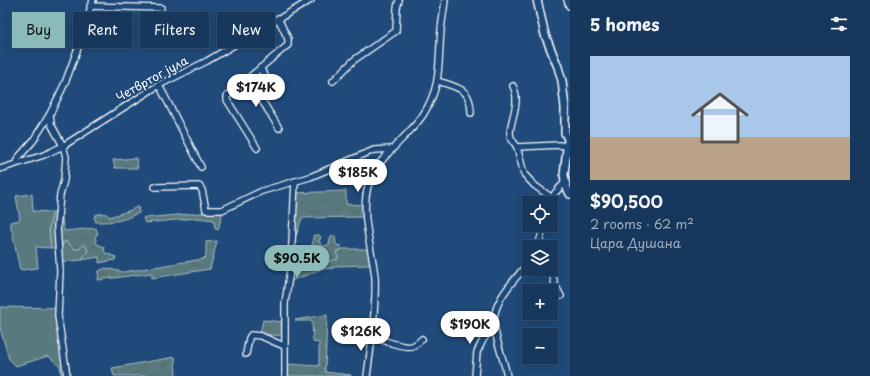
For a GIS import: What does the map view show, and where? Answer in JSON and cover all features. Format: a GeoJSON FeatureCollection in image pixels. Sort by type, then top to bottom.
{"type":"FeatureCollection","features":[{"type":"Feature","properties":{"kind":"street","name":"Четвртог јула"},"geometry":{"type":"LineString","coordinates":[[0,169],[44,155],[63,146],[159,85],[208,61],[278,18],[311,0]]}},
{"type":"Feature","properties":{"kind":"street"},"geometry":{"type":"LineString","coordinates":[[333,81],[354,60],[396,31],[398,0]]}},
{"type":"Feature","properties":{"kind":"street"},"geometry":{"type":"LineString","coordinates":[[367,376],[372,338],[374,334],[375,278],[367,224],[366,197],[368,186],[376,169],[393,149],[404,139],[422,116],[432,98],[438,81],[441,30],[445,0]]}},
{"type":"Feature","properties":{"kind":"street"},"geometry":{"type":"LineString","coordinates":[[537,0],[545,35],[554,54],[561,76],[564,98],[565,133],[569,142],[564,168],[565,182],[570,194]]}},
{"type":"Feature","properties":{"kind":"street"},"geometry":{"type":"LineString","coordinates":[[16,163],[18,158],[34,142],[65,83],[92,3],[161,8]]}},
{"type":"Feature","properties":{"kind":"street"},"geometry":{"type":"LineString","coordinates":[[257,148],[226,98],[288,45],[288,39],[278,18]]}},
{"type":"Feature","properties":{"kind":"street"},"geometry":{"type":"LineString","coordinates":[[260,68],[278,94]]}},
{"type":"Feature","properties":{"kind":"street"},"geometry":{"type":"LineString","coordinates":[[248,78],[279,128]]}},
{"type":"Feature","properties":{"kind":"street"},"geometry":{"type":"LineString","coordinates":[[438,81],[460,88],[465,92],[471,102],[471,113]]}},
{"type":"Feature","properties":{"kind":"street"},"geometry":{"type":"LineString","coordinates":[[159,85],[201,167]]}},
{"type":"Feature","properties":{"kind":"street"},"geometry":{"type":"LineString","coordinates":[[513,86],[516,102],[510,133],[511,138],[517,147],[524,174],[546,196]]}},
{"type":"Feature","properties":{"kind":"street"},"geometry":{"type":"LineString","coordinates":[[50,114],[51,124],[65,152],[66,166],[60,195],[56,228],[60,271],[58,316],[67,376]]}},
{"type":"Feature","properties":{"kind":"street"},"geometry":{"type":"LineString","coordinates":[[517,147],[559,145],[569,142]]}},
{"type":"Feature","properties":{"kind":"street"},"geometry":{"type":"LineString","coordinates":[[155,187],[200,186],[205,209],[210,211],[222,210],[262,191],[323,172],[374,150],[393,149]]}},
{"type":"Feature","properties":{"kind":"street"},"geometry":{"type":"LineString","coordinates":[[285,376],[285,303],[291,263],[295,181]]}},
{"type":"Feature","properties":{"kind":"street"},"geometry":{"type":"LineString","coordinates":[[554,196],[565,182]]}},
{"type":"Feature","properties":{"kind":"street"},"geometry":{"type":"LineString","coordinates":[[507,376],[494,325],[495,315],[502,297],[522,271]]}},
{"type":"Feature","properties":{"kind":"street"},"geometry":{"type":"LineString","coordinates":[[553,276],[561,296]]}},
{"type":"Feature","properties":{"kind":"street"},"geometry":{"type":"LineString","coordinates":[[475,376],[477,352],[483,340],[494,325]]}},
{"type":"Feature","properties":{"kind":"street"},"geometry":{"type":"LineString","coordinates":[[374,334],[377,337],[389,342],[409,346],[419,343],[422,339]]}},
{"type":"Feature","properties":{"kind":"street"},"geometry":{"type":"LineString","coordinates":[[246,354],[248,338],[251,335],[261,336],[284,346]]}},
{"type":"Feature","properties":{"kind":"green space"},"geometry":{"type":"Polygon","coordinates":[[[136,158],[138,168],[115,168],[113,160],[136,158]]]}},
{"type":"Feature","properties":{"kind":"green space"},"geometry":{"type":"Polygon","coordinates":[[[346,191],[346,204],[364,205],[365,217],[302,218],[296,236],[291,236],[294,193],[346,191]]]}},
{"type":"Feature","properties":{"kind":"green space"},"geometry":{"type":"Polygon","coordinates":[[[32,194],[33,211],[53,212],[49,228],[51,248],[36,247],[38,268],[20,270],[10,222],[20,220],[16,196],[32,194]]]}},
{"type":"Feature","properties":{"kind":"green space"},"geometry":{"type":"Polygon","coordinates":[[[138,206],[139,213],[112,222],[96,222],[94,218],[95,215],[102,213],[107,214],[110,217],[132,210],[138,206]]]}},
{"type":"Feature","properties":{"kind":"green space"},"geometry":{"type":"Polygon","coordinates":[[[61,211],[64,231],[96,228],[98,234],[95,237],[97,244],[104,247],[105,253],[116,257],[115,260],[99,263],[99,257],[82,260],[88,250],[85,245],[82,245],[80,249],[75,249],[65,241],[60,248],[51,248],[49,228],[53,212],[61,211]]]}},
{"type":"Feature","properties":{"kind":"green space"},"geometry":{"type":"Polygon","coordinates":[[[223,211],[218,230],[215,229],[214,220],[197,218],[145,223],[143,218],[223,211]]]}},
{"type":"Feature","properties":{"kind":"green space"},"geometry":{"type":"Polygon","coordinates":[[[314,235],[319,235],[321,237],[319,241],[322,246],[329,245],[332,236],[335,236],[336,245],[341,246],[340,251],[337,251],[336,253],[338,259],[327,262],[321,261],[316,249],[312,248],[314,235]]]}},
{"type":"Feature","properties":{"kind":"green space"},"geometry":{"type":"Polygon","coordinates":[[[65,241],[85,245],[88,250],[82,260],[61,262],[60,248],[65,241]]]}},
{"type":"Feature","properties":{"kind":"green space"},"geometry":{"type":"Polygon","coordinates":[[[217,241],[210,269],[152,278],[152,273],[98,280],[99,271],[105,268],[123,272],[203,259],[206,256],[206,242],[217,241]]]}},
{"type":"Feature","properties":{"kind":"green space"},"geometry":{"type":"Polygon","coordinates":[[[312,248],[316,249],[318,256],[336,253],[341,249],[369,249],[370,265],[335,266],[334,268],[322,269],[286,283],[290,251],[312,250],[312,248]]]}},
{"type":"Feature","properties":{"kind":"green space"},"geometry":{"type":"Polygon","coordinates":[[[0,307],[61,308],[60,316],[66,376],[61,376],[60,366],[48,356],[16,366],[9,359],[0,328],[0,307]]]}},
{"type":"Feature","properties":{"kind":"green space"},"geometry":{"type":"Polygon","coordinates":[[[327,315],[325,372],[351,376],[286,376],[286,364],[319,366],[319,343],[313,342],[312,321],[295,320],[327,315]]]}},
{"type":"Feature","properties":{"kind":"green space"},"geometry":{"type":"Polygon","coordinates":[[[263,320],[283,322],[283,336],[260,334],[263,320]]]}},
{"type":"Feature","properties":{"kind":"green space"},"geometry":{"type":"Polygon","coordinates":[[[175,357],[176,376],[114,376],[112,368],[175,357]]]}}]}
